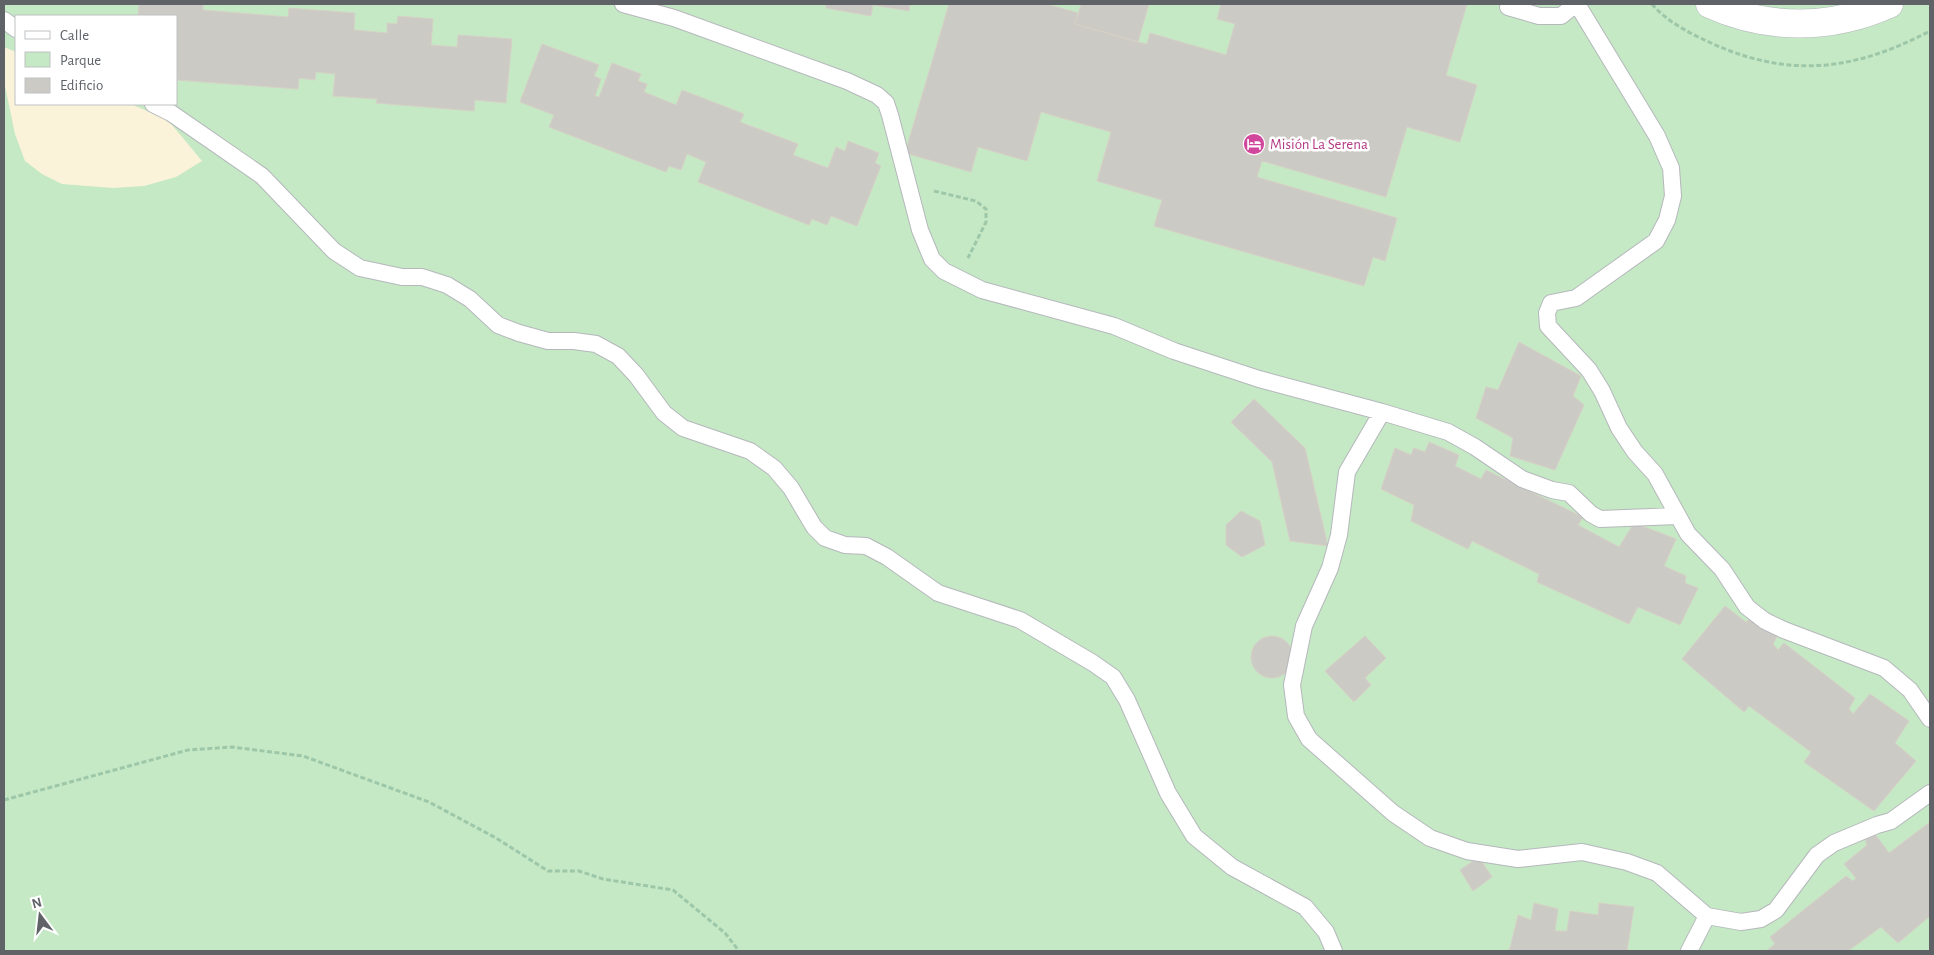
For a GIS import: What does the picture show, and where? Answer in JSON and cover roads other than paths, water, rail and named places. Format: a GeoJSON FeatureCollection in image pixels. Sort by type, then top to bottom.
{"type":"FeatureCollection","features":[{"type":"Feature","properties":{"kind":"street"},"geometry":{"type":"LineString","coordinates":[[1710,4],[1756,19],[1794,24],[1834,21],[1889,4]]}},
{"type":"Feature","properties":{"kind":"lane"},"geometry":{"type":"LineString","coordinates":[[623,4],[683,21],[847,81],[877,95],[886,103],[920,230],[932,259],[958,279],[982,290],[1114,326],[1174,351],[1258,379],[1382,412],[1448,432],[1475,447],[1522,479],[1569,494],[1591,514],[1600,519],[1677,516]]}},
{"type":"Feature","properties":{"kind":"lane"},"geometry":{"type":"LineString","coordinates":[[1508,7],[1539,16],[1561,16],[1576,4],[1657,136],[1671,168],[1673,196],[1668,220],[1656,241],[1576,298],[1551,303],[1547,313],[1548,326],[1589,370],[1602,391],[1620,428],[1635,452],[1655,474],[1688,534],[1722,569],[1747,607],[1764,621],[1784,630],[1884,668],[1910,690],[1930,719]]}},
{"type":"Feature","properties":{"kind":"lane"},"geometry":{"type":"LineString","coordinates":[[4,20],[15,27]]}},
{"type":"Feature","properties":{"kind":"lane"},"geometry":{"type":"LineString","coordinates":[[155,105],[262,176],[334,251],[360,268],[402,277],[422,277],[447,285],[470,299],[498,325],[519,333],[548,340],[596,344],[611,352],[618,356],[636,375],[664,412],[683,428],[750,451],[774,468],[791,488],[814,527],[825,538],[845,544],[866,546],[887,557],[938,594],[1020,620],[1113,677],[1127,700],[1168,793],[1194,836],[1232,867],[1305,907],[1326,932],[1334,951]]}},
{"type":"Feature","properties":{"kind":"lane"},"geometry":{"type":"LineString","coordinates":[[1382,412],[1347,472],[1339,535],[1330,568],[1304,626],[1292,685],[1296,716],[1309,739],[1393,813],[1430,838],[1467,851],[1518,859],[1582,852],[1627,862],[1657,873],[1707,916],[1742,922],[1761,919],[1776,910],[1818,855],[1834,843],[1877,825],[1891,822],[1930,793]]}},
{"type":"Feature","properties":{"kind":"lane"},"geometry":{"type":"LineString","coordinates":[[1689,951],[1707,916]]}},
{"type":"Feature","properties":{"kind":"place","name":"Misión La Serena"},"geometry":{"type":"Point","coordinates":[1254,144]}}]}
